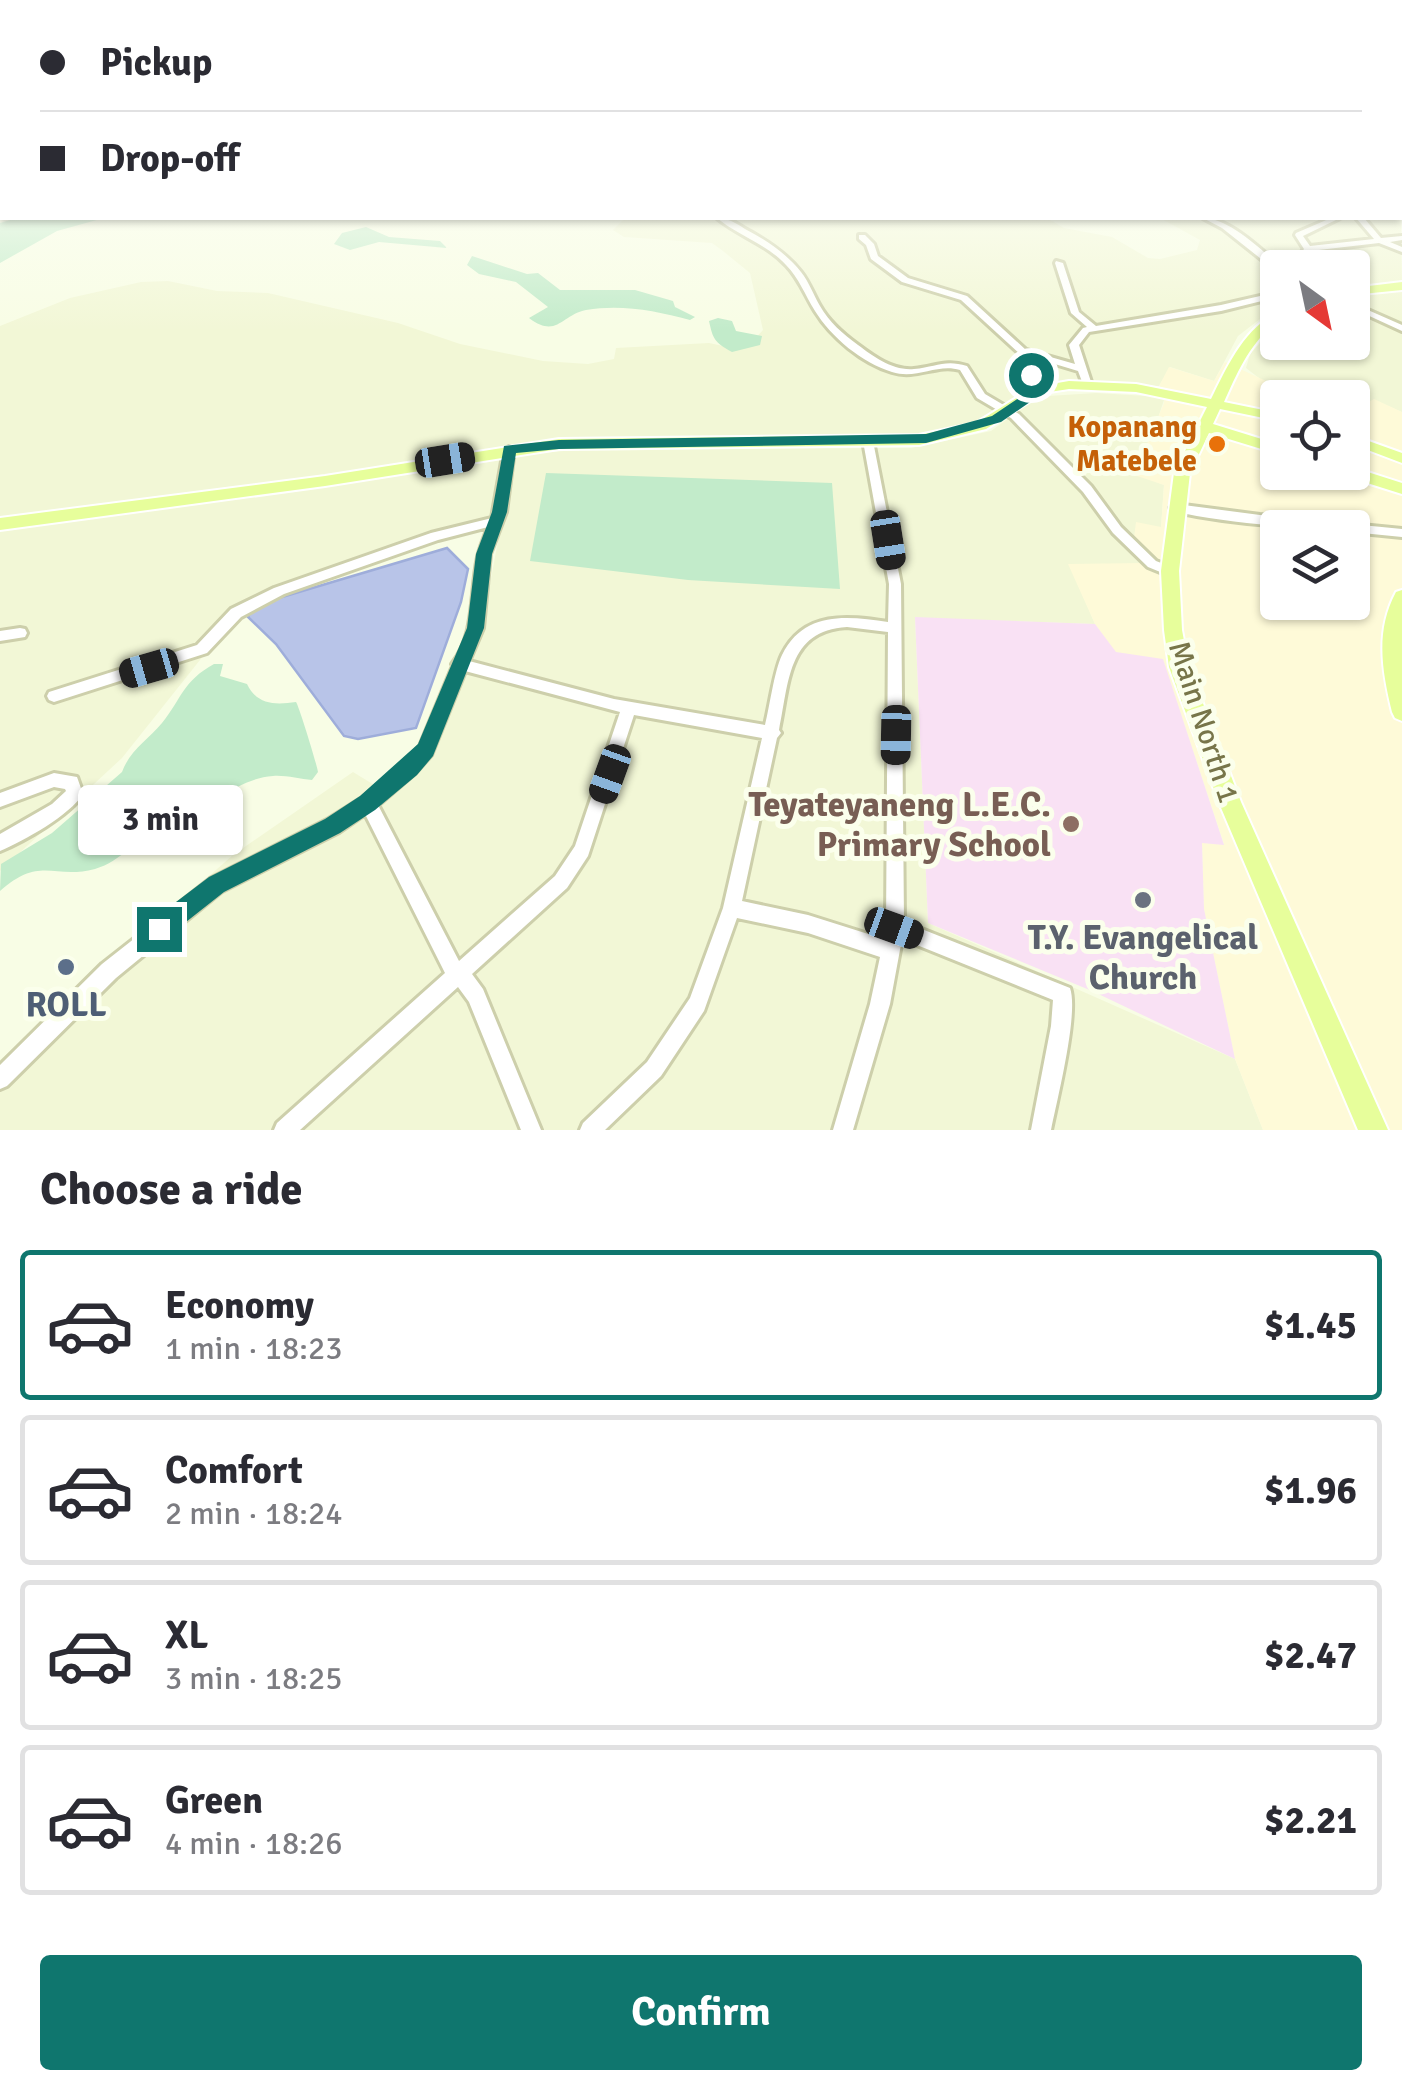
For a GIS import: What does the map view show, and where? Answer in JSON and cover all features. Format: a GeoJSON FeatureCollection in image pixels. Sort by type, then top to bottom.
{"type":"FeatureCollection","features":[{"type":"Feature","properties":{"kind":"main road"},"geometry":{"type":"LineString","coordinates":[[1370,290],[1402,286]]}},
{"type":"Feature","properties":{"kind":"main road","name":"Main North 1"},"geometry":{"type":"LineString","coordinates":[[1260,330],[1244,350],[1202,426],[1182,473],[1170,571],[1179,667],[1230,803],[1373,1130]]}},
{"type":"Feature","properties":{"kind":"main road"},"geometry":{"type":"LineString","coordinates":[[0,524],[325,481],[559,444],[868,441],[940,436],[981,426],[1039,390],[1085,377],[1260,413]]}},
{"type":"Feature","properties":{"kind":"main road"},"geometry":{"type":"LineString","coordinates":[[1202,426],[1260,444]]}},
{"type":"Feature","properties":{"kind":"main road"},"geometry":{"type":"LineString","coordinates":[[1370,446],[1402,458]]}},
{"type":"Feature","properties":{"kind":"main road"},"geometry":{"type":"LineString","coordinates":[[1370,478],[1402,488]]}},
{"type":"Feature","properties":{"kind":"main road"},"geometry":{"type":"LineString","coordinates":[[1401,701],[1392,656],[1393,612],[1402,596]]}},
{"type":"Feature","properties":{"kind":"street"},"geometry":{"type":"LineString","coordinates":[[732,226],[783,257],[804,281],[827,322],[876,362],[896,372],[915,375],[956,364],[972,376],[981,396],[1007,412],[1087,489],[1117,530],[1152,564],[1170,571]]}},
{"type":"Feature","properties":{"kind":"street"},"geometry":{"type":"LineString","coordinates":[[1218,226],[1260,252]]}},
{"type":"Feature","properties":{"kind":"street"},"geometry":{"type":"LineString","coordinates":[[1304,250],[1300,235],[1320,226]]}},
{"type":"Feature","properties":{"kind":"street"},"geometry":{"type":"LineString","coordinates":[[1367,226],[1379,240],[1402,250]]}},
{"type":"Feature","properties":{"kind":"street"},"geometry":{"type":"LineString","coordinates":[[862,237],[870,244],[874,258],[906,280],[964,298],[1030,356],[1085,377]]}},
{"type":"Feature","properties":{"kind":"street"},"geometry":{"type":"LineString","coordinates":[[1316,250],[1402,238]]}},
{"type":"Feature","properties":{"kind":"street"},"geometry":{"type":"LineString","coordinates":[[1059,263],[1075,313],[1092,327]]}},
{"type":"Feature","properties":{"kind":"street"},"geometry":{"type":"LineString","coordinates":[[1085,377],[1074,345],[1078,336],[1092,327],[1260,298]]}},
{"type":"Feature","properties":{"kind":"street"},"geometry":{"type":"LineString","coordinates":[[1370,313],[1402,328]]}},
{"type":"Feature","properties":{"kind":"street"},"geometry":{"type":"LineString","coordinates":[[1030,356],[1032,381],[1039,390]]}},
{"type":"Feature","properties":{"kind":"street"},"geometry":{"type":"LineString","coordinates":[[843,1130],[880,1004],[894,928],[894,584],[868,441]]}},
{"type":"Feature","properties":{"kind":"street"},"geometry":{"type":"LineString","coordinates":[[0,1079],[108,971],[200,896],[368,803],[426,750],[476,628],[484,554],[496,521],[509,450]]}},
{"type":"Feature","properties":{"kind":"street"},"geometry":{"type":"LineString","coordinates":[[1176,508],[1260,522],[1340,524],[1402,532]]}},
{"type":"Feature","properties":{"kind":"street"},"geometry":{"type":"LineString","coordinates":[[54,696],[202,650],[236,613],[279,591],[436,536],[496,521]]}},
{"type":"Feature","properties":{"kind":"street"},"geometry":{"type":"LineString","coordinates":[[590,1130],[654,1068],[697,1004],[732,908],[788,657],[809,629],[832,624],[895,628]]}},
{"type":"Feature","properties":{"kind":"street"},"geometry":{"type":"LineString","coordinates":[[0,636],[20,633]]}},
{"type":"Feature","properties":{"kind":"street"},"geometry":{"type":"LineString","coordinates":[[459,664],[629,707],[773,734]]}},
{"type":"Feature","properties":{"kind":"street"},"geometry":{"type":"LineString","coordinates":[[284,1130],[561,882],[582,850],[629,707]]}},
{"type":"Feature","properties":{"kind":"street"},"geometry":{"type":"LineString","coordinates":[[0,800],[54,780],[71,782],[75,794],[58,809],[0,843]]}},
{"type":"Feature","properties":{"kind":"street"},"geometry":{"type":"LineString","coordinates":[[368,803],[455,973],[476,996],[531,1130]]}},
{"type":"Feature","properties":{"kind":"street"},"geometry":{"type":"LineString","coordinates":[[732,908],[808,924],[888,950]]}},
{"type":"Feature","properties":{"kind":"street"},"geometry":{"type":"LineString","coordinates":[[894,928],[1063,994],[1061,1026],[1040,1130]]}},
{"type":"Feature","properties":{"kind":"shaded area"},"geometry":{"type":"Polygon","coordinates":[[[0,226],[76,226],[57,231],[0,263],[0,226]]]}},
{"type":"Feature","properties":{"kind":"shaded area"},"geometry":{"type":"Polygon","coordinates":[[[617,226],[1060,226],[1112,237],[1148,258],[1197,250],[1200,240],[1174,226],[1401,226],[1402,282],[1370,287],[1370,250],[1260,250],[1260,319],[1238,336],[1214,381],[1170,367],[1159,386],[1064,383],[983,421],[905,437],[556,440],[314,478],[0,519],[0,326],[70,298],[141,282],[168,281],[217,291],[268,293],[398,323],[460,344],[543,361],[588,364],[614,359],[616,348],[709,343],[728,347],[751,343],[763,330],[750,273],[712,243],[624,237],[613,230],[617,226]]]}},
{"type":"Feature","properties":{"kind":"shaded area"},"geometry":{"type":"Polygon","coordinates":[[[366,227],[389,237],[440,241],[447,248],[379,242],[350,250],[334,244],[342,233],[366,227]]]}},
{"type":"Feature","properties":{"kind":"shaded area"},"geometry":{"type":"Polygon","coordinates":[[[472,256],[527,274],[538,273],[560,290],[635,290],[673,301],[675,307],[695,317],[690,320],[639,309],[599,308],[553,326],[538,324],[529,318],[548,307],[516,282],[479,274],[467,265],[472,256]]]}},
{"type":"Feature","properties":{"kind":"shaded area"},"geometry":{"type":"Polygon","coordinates":[[[1402,289],[1402,412],[1374,400],[1370,402],[1370,380],[1262,380],[1246,368],[1250,354],[1260,343],[1260,360],[1370,360],[1370,293],[1402,289]]]}},
{"type":"Feature","properties":{"kind":"shaded area"},"geometry":{"type":"Polygon","coordinates":[[[709,321],[732,321],[736,331],[762,336],[760,345],[732,352],[726,349],[715,340],[710,327],[709,321]]]}},
{"type":"Feature","properties":{"kind":"shaded area"},"geometry":{"type":"Polygon","coordinates":[[[1225,362],[1264,380],[1260,380],[1260,490],[1370,490],[1370,401],[1374,399],[1402,412],[1402,1130],[1263,1130],[1235,1059],[1204,909],[1202,843],[1224,844],[1163,660],[1115,652],[1095,624],[1068,564],[1143,563],[1124,543],[1134,538],[1136,522],[1161,527],[1164,485],[1134,475],[1164,403],[1165,388],[1159,386],[1169,367],[1214,381],[1225,362]]]}},
{"type":"Feature","properties":{"kind":"shaded area"},"geometry":{"type":"Polygon","coordinates":[[[1096,393],[1165,397],[1145,457],[1135,474],[1164,485],[1161,528],[1143,562],[1140,566],[1069,564],[1095,624],[915,618],[928,923],[1235,1059],[1263,1130],[0,1130],[0,1060],[233,855],[353,772],[389,794],[429,754],[482,627],[514,455],[589,449],[911,448],[991,431],[1028,404],[1048,396],[1096,393]]]}},
{"type":"Feature","properties":{"kind":"shaded area"},"geometry":{"type":"Polygon","coordinates":[[[500,455],[497,507],[488,529],[286,592],[231,621],[122,758],[0,871],[0,528],[500,455]]]}},
{"type":"Feature","properties":{"kind":"shaded area"},"geometry":{"type":"Polygon","coordinates":[[[546,473],[832,483],[840,589],[688,580],[530,561],[546,473]]]}},
{"type":"Feature","properties":{"kind":"shaded area","name":"Teyateyaneng L.E.C. Primary School"},"geometry":{"type":"Polygon","coordinates":[[[915,617],[1095,624],[1116,652],[1163,659],[1224,845],[1202,843],[1204,909],[1235,1059],[1092,991],[928,923],[915,617]]]}},
{"type":"Feature","properties":{"kind":"shaded area"},"geometry":{"type":"Polygon","coordinates":[[[214,664],[223,664],[220,676],[247,684],[261,700],[296,702],[318,772],[312,780],[278,776],[249,782],[193,814],[160,826],[105,865],[81,872],[37,871],[14,880],[0,891],[1,864],[52,833],[122,772],[189,684],[214,664]]]}},
{"type":"Feature","properties":{"kind":"water"},"geometry":{"type":"Polygon","coordinates":[[[447,548],[468,569],[461,602],[416,728],[358,739],[344,736],[276,644],[248,617],[251,611],[272,600],[447,548]]]}},
{"type":"Feature","properties":{"kind":"place","name":"Kopanang Matebele"},"geometry":{"type":"Point","coordinates":[1217,444]}},
{"type":"Feature","properties":{"kind":"place","name":"Teyateyaneng L.E.C. Primary School"},"geometry":{"type":"Point","coordinates":[1071,824]}},
{"type":"Feature","properties":{"kind":"place","name":"T.Y. Evangelical Church"},"geometry":{"type":"Point","coordinates":[1143,900]}},
{"type":"Feature","properties":{"kind":"place","name":"ROLL"},"geometry":{"type":"Point","coordinates":[66,967]}},
{"type":"Feature","properties":{"kind":"route"},"geometry":{"type":"LineString","coordinates":[[159,929],[216,884],[332,826],[368,803],[426,750],[476,628],[484,554],[500,512],[509,450],[559,444],[926,439],[996,419],[1039,390],[1031,375]]}}]}
